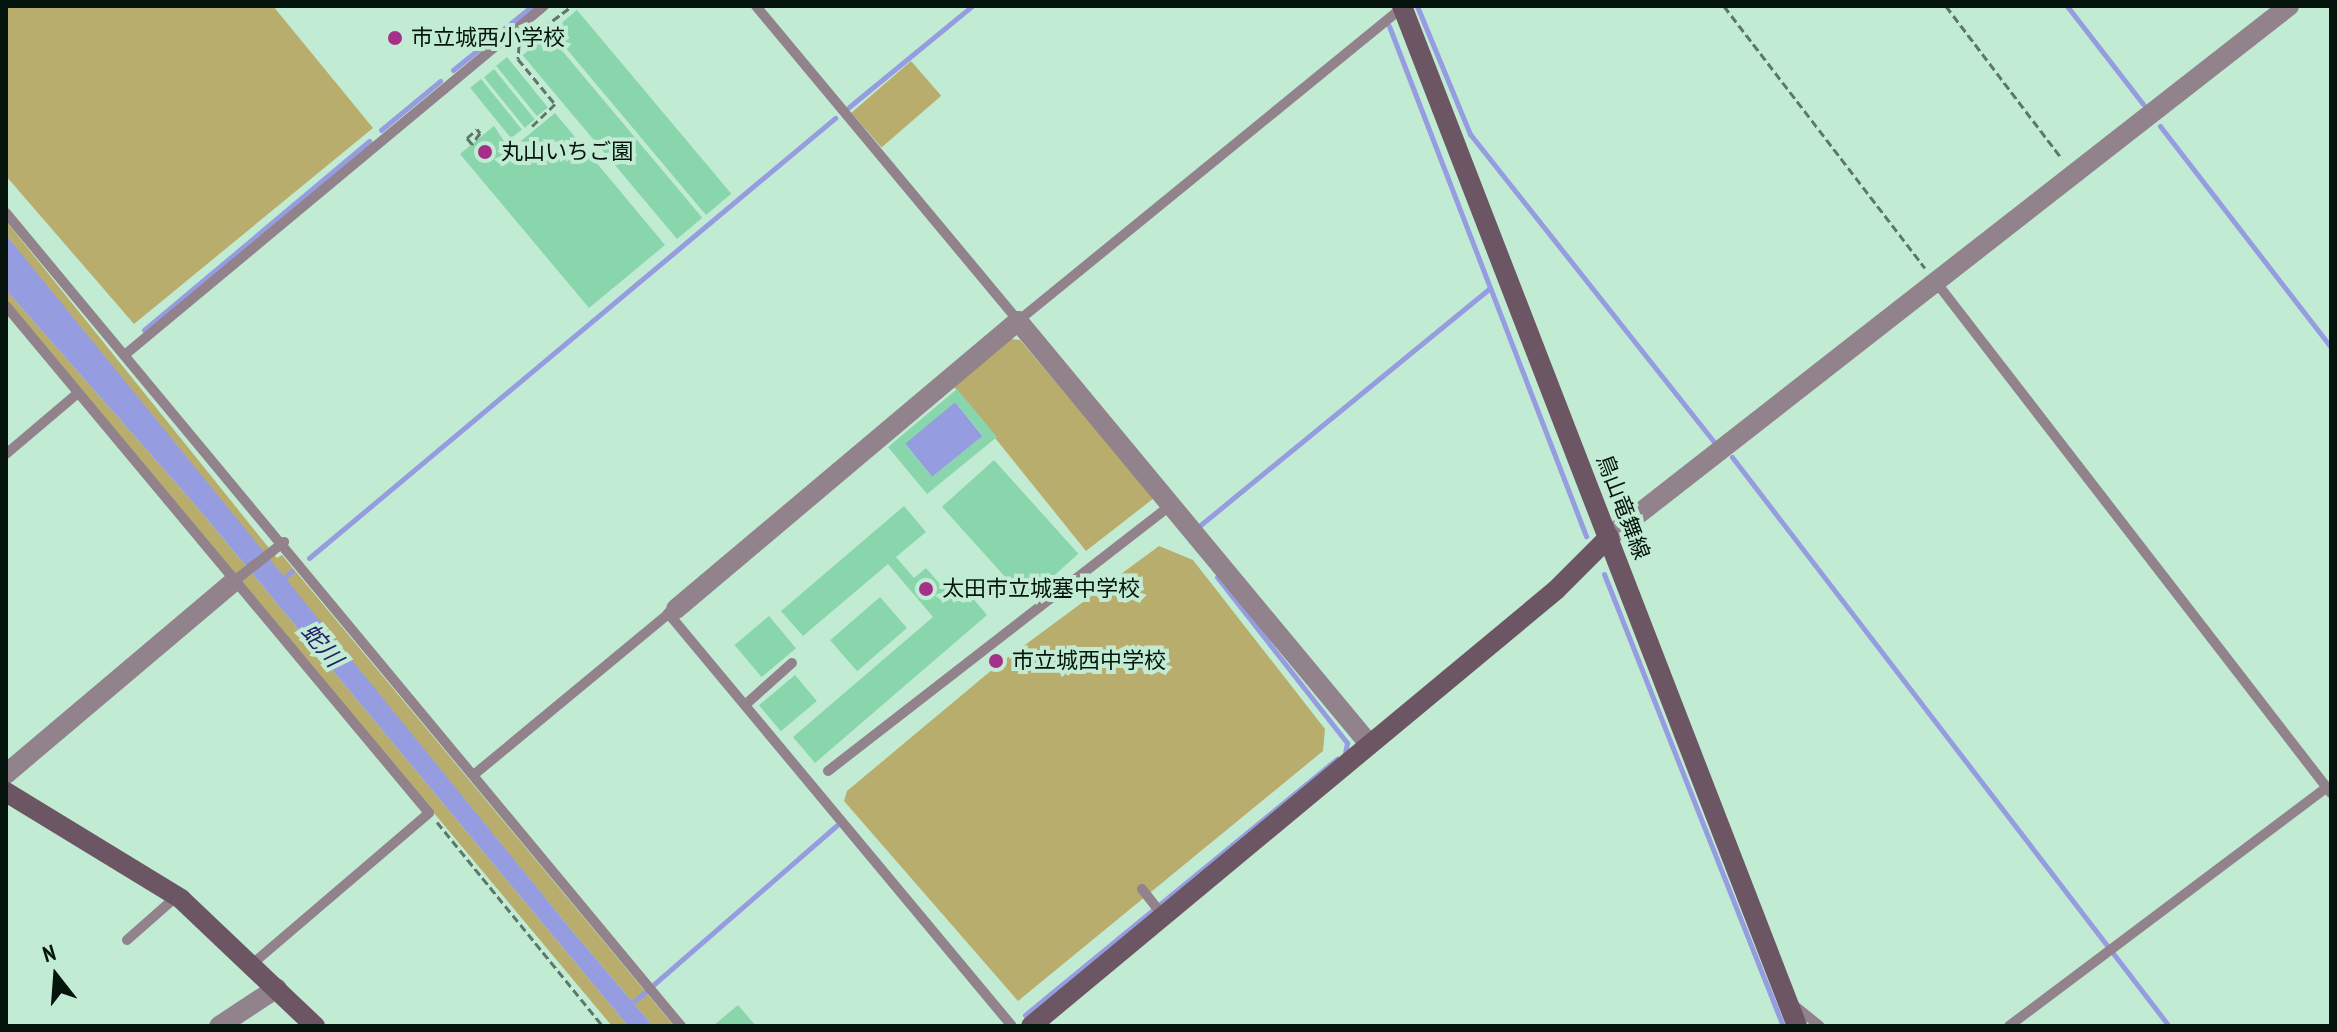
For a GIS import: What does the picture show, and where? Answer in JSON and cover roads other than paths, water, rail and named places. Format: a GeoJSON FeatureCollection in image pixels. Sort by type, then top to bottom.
{"type":"FeatureCollection","features":[{"type":"Feature","properties":{"kind":"street","name":"鳥山竜舞線"},"geometry":{"type":"LineString","coordinates":[[1402,6],[1797,1026]]}},
{"type":"Feature","properties":{"kind":"street"},"geometry":{"type":"LineString","coordinates":[[1031,1026],[1158,909],[1369,744],[1609,537],[2289,6]]}},
{"type":"Feature","properties":{"kind":"street"},"geometry":{"type":"LineString","coordinates":[[672,611],[1018,321],[1369,744]]}},
{"type":"Feature","properties":{"kind":"street"},"geometry":{"type":"LineString","coordinates":[[6,774],[236,581]]}},
{"type":"Feature","properties":{"kind":"street"},"geometry":{"type":"LineString","coordinates":[[6,792],[177,896],[315,1026]]}},
{"type":"Feature","properties":{"kind":"street"},"geometry":{"type":"LineString","coordinates":[[219,1026],[277,988]]}},
{"type":"Feature","properties":{"kind":"lane"},"geometry":{"type":"LineString","coordinates":[[127,353],[544,6]]}},
{"type":"Feature","properties":{"kind":"lane"},"geometry":{"type":"LineString","coordinates":[[756,6],[1018,321],[1402,6]]}},
{"type":"Feature","properties":{"kind":"lane"},"geometry":{"type":"LineString","coordinates":[[6,213],[127,353],[282,544],[476,773],[681,1026]]}},
{"type":"Feature","properties":{"kind":"lane"},"geometry":{"type":"LineString","coordinates":[[1935,280],[2329,790],[2009,1026]]}},
{"type":"Feature","properties":{"kind":"lane"},"geometry":{"type":"LineString","coordinates":[[6,306],[429,813],[252,964]]}},
{"type":"Feature","properties":{"kind":"lane"},"geometry":{"type":"LineString","coordinates":[[6,454],[78,393]]}},
{"type":"Feature","properties":{"kind":"lane"},"geometry":{"type":"LineString","coordinates":[[828,771],[1171,505]]}},
{"type":"Feature","properties":{"kind":"lane"},"geometry":{"type":"LineString","coordinates":[[236,581],[282,544]]}},
{"type":"Feature","properties":{"kind":"lane"},"geometry":{"type":"LineString","coordinates":[[476,773],[672,611],[745,705],[1012,1026]]}},
{"type":"Feature","properties":{"kind":"lane"},"geometry":{"type":"LineString","coordinates":[[745,705],[792,663]]}},
{"type":"Feature","properties":{"kind":"lane"},"geometry":{"type":"LineString","coordinates":[[1142,889],[1158,909]]}},
{"type":"Feature","properties":{"kind":"lane"},"geometry":{"type":"LineString","coordinates":[[127,940],[177,896]]}},
{"type":"Feature","properties":{"kind":"lane"},"geometry":{"type":"LineString","coordinates":[[1788,1001],[1820,1026]]}},
{"type":"Feature","properties":{"kind":"water","name":"蛇川"},"geometry":{"type":"Polygon","coordinates":[[[6,235],[573,932],[653,1026],[628,1026],[197,507],[6,290],[6,235]]]}},
{"type":"Feature","properties":{"kind":"water"},"geometry":{"type":"Polygon","coordinates":[[[955,402],[983,436],[932,477],[904,443],[955,402]]]}},
{"type":"Feature","properties":{"kind":"waterway"},"geometry":{"type":"LineString","coordinates":[[453,70],[532,6]]}},
{"type":"Feature","properties":{"kind":"waterway"},"geometry":{"type":"LineString","coordinates":[[849,107],[972,6]]}},
{"type":"Feature","properties":{"kind":"waterway"},"geometry":{"type":"LineString","coordinates":[[1417,6],[1470,134],[1713,441]]}},
{"type":"Feature","properties":{"kind":"waterway"},"geometry":{"type":"LineString","coordinates":[[2067,6],[2143,104]]}},
{"type":"Feature","properties":{"kind":"waterway"},"geometry":{"type":"LineString","coordinates":[[1389,26],[1586,536]]}},
{"type":"Feature","properties":{"kind":"waterway"},"geometry":{"type":"LineString","coordinates":[[381,130],[440,81]]}},
{"type":"Feature","properties":{"kind":"waterway"},"geometry":{"type":"LineString","coordinates":[[309,558],[835,118]]}},
{"type":"Feature","properties":{"kind":"waterway"},"geometry":{"type":"LineString","coordinates":[[2160,126],[2331,347]]}},
{"type":"Feature","properties":{"kind":"waterway"},"geometry":{"type":"LineString","coordinates":[[144,330],[369,141]]}},
{"type":"Feature","properties":{"kind":"waterway"},"geometry":{"type":"LineString","coordinates":[[1198,527],[1490,288]]}},
{"type":"Feature","properties":{"kind":"waterway"},"geometry":{"type":"LineString","coordinates":[[1732,457],[2169,1026]]}},
{"type":"Feature","properties":{"kind":"waterway"},"geometry":{"type":"LineString","coordinates":[[281,580],[292,571]]}},
{"type":"Feature","properties":{"kind":"waterway"},"geometry":{"type":"LineString","coordinates":[[1604,574],[1783,1026]]}},
{"type":"Feature","properties":{"kind":"waterway"},"geometry":{"type":"LineString","coordinates":[[1217,577],[1347,743],[1345,753]]}},
{"type":"Feature","properties":{"kind":"waterway"},"geometry":{"type":"LineString","coordinates":[[1025,1015],[1337,759]]}},
{"type":"Feature","properties":{"kind":"waterway"},"geometry":{"type":"LineString","coordinates":[[630,1005],[837,825]]}},
{"type":"Feature","properties":{"kind":"place","name":"市立城西小学校"},"geometry":{"type":"Point","coordinates":[395,38]}},
{"type":"Feature","properties":{"kind":"place","name":"丸山いちご園"},"geometry":{"type":"Point","coordinates":[485,152]}},
{"type":"Feature","properties":{"kind":"place","name":"太田市立城塞中学校"},"geometry":{"type":"Point","coordinates":[926,589]}},
{"type":"Feature","properties":{"kind":"place","name":"市立城西中学校"},"geometry":{"type":"Point","coordinates":[996,661]}}]}
